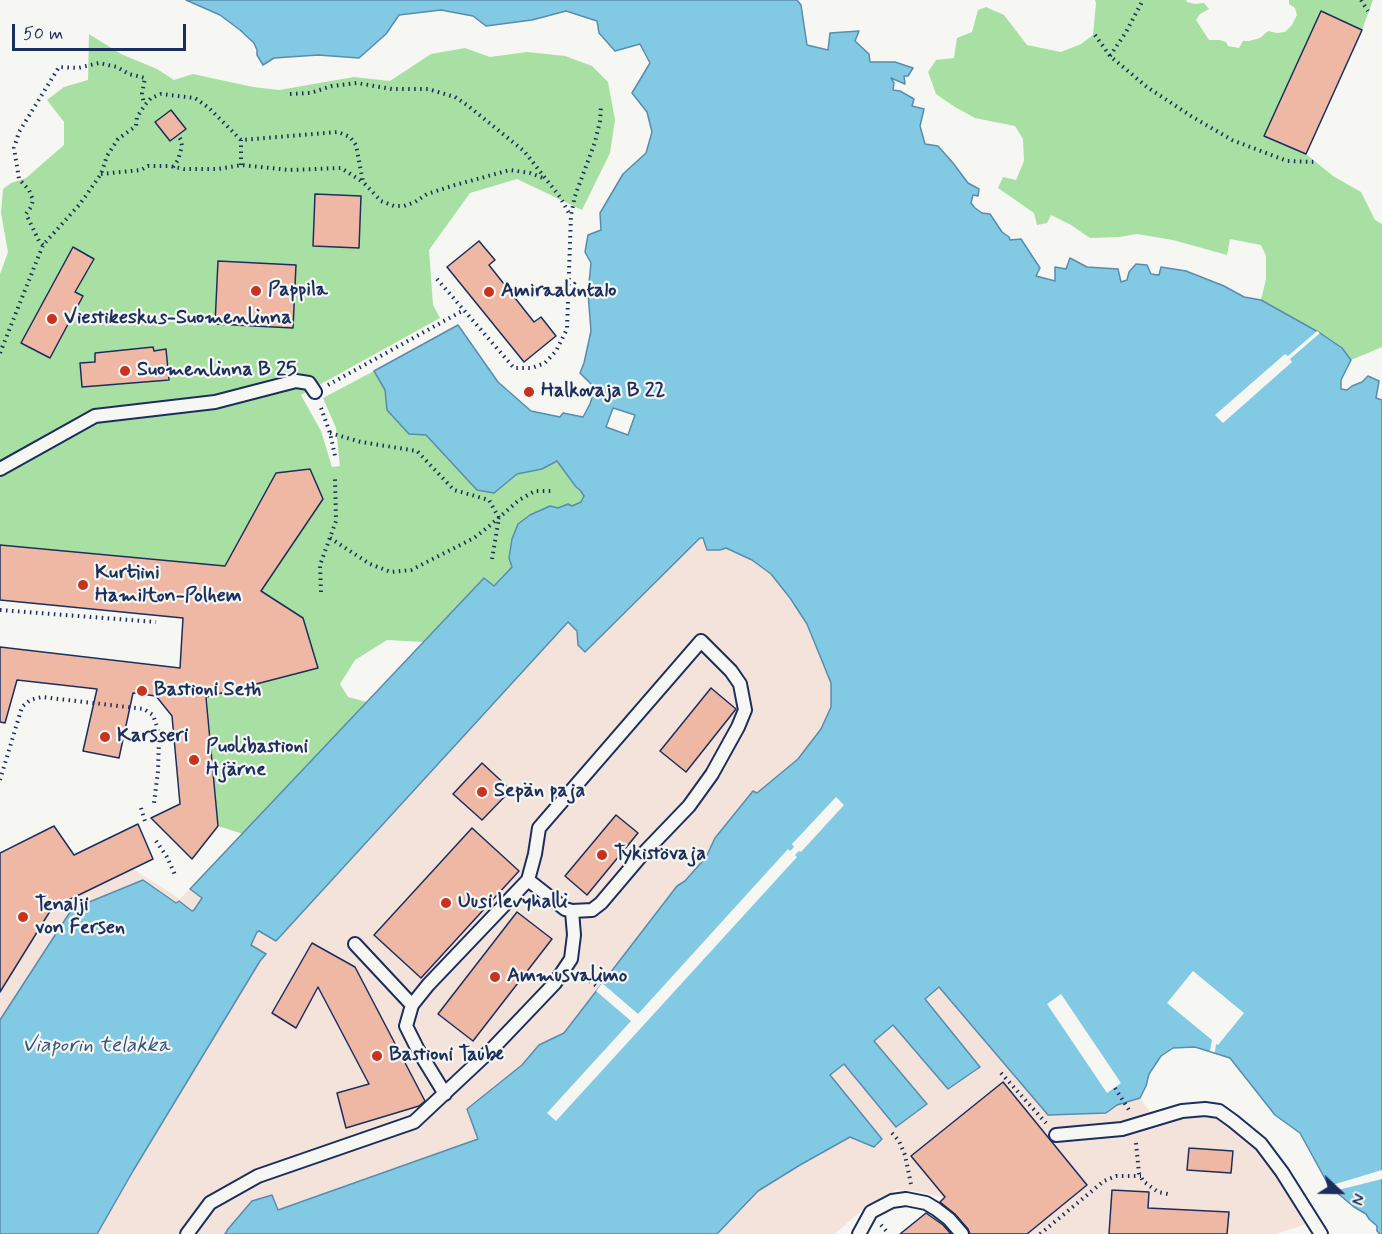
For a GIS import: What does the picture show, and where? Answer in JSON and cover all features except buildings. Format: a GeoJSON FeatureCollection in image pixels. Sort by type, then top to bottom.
{"type":"FeatureCollection","features":[{"type":"Feature","properties":{"kind":"lane"},"geometry":{"type":"LineString","coordinates":[[0,469],[95,417],[215,402],[296,381],[309,383],[315,392]]}},
{"type":"Feature","properties":{"kind":"lane"},"geometry":{"type":"LineString","coordinates":[[445,1094],[406,1026],[412,1005],[528,880],[539,828],[702,641],[731,671],[740,684],[745,710],[738,728],[712,774],[688,806],[601,903],[592,910],[564,909],[528,880]]}},
{"type":"Feature","properties":{"kind":"lane"},"geometry":{"type":"LineString","coordinates":[[187,1234],[210,1203],[258,1176],[414,1122],[494,1047],[555,983],[571,959],[574,935],[572,911]]}},
{"type":"Feature","properties":{"kind":"lane"},"geometry":{"type":"LineString","coordinates":[[355,944],[412,1005]]}},
{"type":"Feature","properties":{"kind":"lane"},"geometry":{"type":"LineString","coordinates":[[1056,1135],[1122,1129],[1182,1110],[1219,1111],[1261,1144],[1282,1172],[1321,1234]]}},
{"type":"Feature","properties":{"kind":"lane"},"geometry":{"type":"LineString","coordinates":[[859,1234],[871,1212],[892,1201],[906,1199],[926,1203],[936,1209],[949,1218],[962,1234]]}},
{"type":"Feature","properties":{"kind":"path"},"geometry":{"type":"LineString","coordinates":[[1110,56],[1143,0]]}},
{"type":"Feature","properties":{"kind":"path"},"geometry":{"type":"LineString","coordinates":[[1361,0],[1368,11]]}},
{"type":"Feature","properties":{"kind":"path"},"geometry":{"type":"LineString","coordinates":[[1095,35],[1110,56],[1147,87],[1232,140],[1287,161],[1316,162]]}},
{"type":"Feature","properties":{"kind":"path"},"geometry":{"type":"LineString","coordinates":[[43,245],[39,242],[26,214],[33,200],[29,190],[18,180],[14,148],[19,132],[59,67],[78,68],[99,63],[145,78],[142,94],[145,105]]}},
{"type":"Feature","properties":{"kind":"path"},"geometry":{"type":"LineString","coordinates":[[290,94],[310,93],[332,86],[357,83],[392,89],[428,89],[455,97],[524,151],[571,215]]}},
{"type":"Feature","properties":{"kind":"path"},"geometry":{"type":"LineString","coordinates":[[0,352],[43,245],[80,204],[101,174],[107,156],[118,140],[136,126],[137,117],[151,98],[161,94],[195,98],[241,140],[241,165]]}},
{"type":"Feature","properties":{"kind":"path"},"geometry":{"type":"LineString","coordinates":[[437,279],[514,368],[532,368],[545,363],[556,351],[567,329],[571,215],[575,196],[595,142],[601,107]]}},
{"type":"Feature","properties":{"kind":"path"},"geometry":{"type":"LineString","coordinates":[[241,140],[338,132],[350,136],[356,146],[363,182]]}},
{"type":"Feature","properties":{"kind":"path"},"geometry":{"type":"LineString","coordinates":[[173,167],[178,160],[182,146],[178,135]]}},
{"type":"Feature","properties":{"kind":"path"},"geometry":{"type":"LineString","coordinates":[[101,174],[141,170],[148,166],[218,170],[241,165],[289,170],[341,168],[363,182],[381,201],[394,206],[405,206],[427,194],[510,170],[530,173],[546,179]]}},
{"type":"Feature","properties":{"kind":"path"},"geometry":{"type":"LineString","coordinates":[[335,456],[330,433],[315,392],[464,310]]}},
{"type":"Feature","properties":{"kind":"path"},"geometry":{"type":"LineString","coordinates":[[330,433],[361,442],[417,451],[454,490],[489,500],[499,518],[492,559]]}},
{"type":"Feature","properties":{"kind":"path"},"geometry":{"type":"LineString","coordinates":[[321,592],[320,565],[336,521],[335,478]]}},
{"type":"Feature","properties":{"kind":"path"},"geometry":{"type":"LineString","coordinates":[[330,538],[370,564],[391,572],[411,570],[474,538],[519,500],[535,491],[553,491]]}},
{"type":"Feature","properties":{"kind":"path"},"geometry":{"type":"LineString","coordinates":[[0,610],[156,622]]}},
{"type":"Feature","properties":{"kind":"path"},"geometry":{"type":"LineString","coordinates":[[0,780],[22,707],[30,700],[42,697],[144,709],[153,715],[159,739],[154,803]]}},
{"type":"Feature","properties":{"kind":"path"},"geometry":{"type":"LineString","coordinates":[[141,808],[145,821]]}},
{"type":"Feature","properties":{"kind":"path"},"geometry":{"type":"LineString","coordinates":[[156,840],[176,877]]}},
{"type":"Feature","properties":{"kind":"path"},"geometry":{"type":"LineString","coordinates":[[1001,1073],[1056,1135]]}},
{"type":"Feature","properties":{"kind":"path"},"geometry":{"type":"LineString","coordinates":[[1115,1088],[1133,1116]]}},
{"type":"Feature","properties":{"kind":"path"},"geometry":{"type":"LineString","coordinates":[[891,1132],[899,1141],[905,1155],[911,1177],[912,1200]]}},
{"type":"Feature","properties":{"kind":"path"},"geometry":{"type":"LineString","coordinates":[[1138,1161],[1143,1181],[1158,1192],[1168,1194]]}},
{"type":"Feature","properties":{"kind":"path"},"geometry":{"type":"LineString","coordinates":[[1040,1234],[1104,1181],[1116,1176],[1141,1176]]}},
{"type":"Feature","properties":{"kind":"path"},"geometry":{"type":"LineString","coordinates":[[885,1230],[888,1234]]}},
{"type":"Feature","properties":{"kind":"shaded area"},"geometry":{"type":"Polygon","coordinates":[[[701,538],[708,550],[726,548],[752,560],[771,574],[807,624],[831,683],[831,707],[821,729],[798,759],[757,794],[753,791],[715,838],[706,857],[685,881],[677,886],[564,1033],[539,1045],[522,1065],[467,1108],[478,1139],[277,1211],[271,1195],[252,1201],[225,1234],[0,1234],[0,992],[52,908],[133,869],[180,899],[484,578],[513,567],[577,631],[578,645],[585,652],[701,538]]]}},
{"type":"Feature","properties":{"kind":"shaded area"},"geometry":{"type":"Polygon","coordinates":[[[939,987],[1048,1115],[1105,1113],[1117,1105],[1140,1098],[1154,1118],[1219,1111],[1261,1144],[1309,1223],[1276,1234],[975,1234],[945,1198],[920,1192],[897,1190],[863,1209],[835,1234],[717,1234],[758,1191],[800,1165],[850,1137],[855,1140],[882,1139],[830,1075],[844,1063],[896,1127],[927,1105],[874,1041],[894,1025],[948,1089],[980,1067],[925,999],[939,987]]]}},
{"type":"Feature","properties":{"kind":"green space"},"geometry":{"type":"Polygon","coordinates":[[[1095,0],[1186,0],[1195,4],[1204,3],[1209,9],[1200,14],[1196,20],[1209,40],[1220,40],[1226,42],[1228,46],[1239,48],[1243,41],[1260,38],[1268,31],[1285,32],[1297,15],[1295,8],[1289,4],[1289,0],[1373,0],[1362,30],[1321,11],[1265,136],[1306,154],[1333,176],[1361,192],[1375,220],[1382,224],[1382,347],[1351,360],[1342,348],[1320,333],[1261,300],[1266,279],[1266,256],[1261,245],[1230,239],[1227,255],[1173,240],[1137,234],[1090,238],[1051,215],[1047,223],[1037,225],[1034,213],[998,188],[1003,177],[1016,180],[1024,161],[1023,139],[1015,126],[975,118],[936,94],[928,72],[936,60],[954,58],[957,38],[972,32],[978,10],[986,7],[1004,15],[1027,45],[1061,52],[1081,44],[1093,35],[1095,0]]]}},
{"type":"Feature","properties":{"kind":"green space"},"geometry":{"type":"Polygon","coordinates":[[[89,34],[121,54],[157,69],[174,80],[193,74],[253,87],[279,90],[354,77],[390,81],[431,54],[465,48],[490,57],[527,52],[565,56],[592,66],[608,82],[615,120],[610,153],[582,210],[517,179],[470,193],[429,250],[433,305],[440,318],[301,395],[321,431],[332,467],[340,466],[336,428],[323,398],[374,371],[385,390],[387,410],[426,435],[477,490],[494,493],[517,474],[542,469],[557,461],[584,496],[581,502],[558,508],[513,567],[493,586],[484,579],[424,642],[387,640],[355,660],[340,684],[348,697],[367,702],[243,834],[218,826],[207,697],[318,668],[303,618],[261,591],[323,499],[310,469],[276,473],[225,566],[0,545],[0,274],[8,252],[1,213],[3,189],[11,183],[26,178],[64,145],[64,122],[47,100],[64,87],[88,80],[89,34]]]}},
{"type":"Feature","properties":{"kind":"water","name":"Viaporin telakka"},"geometry":{"type":"Polygon","coordinates":[[[186,0],[797,0],[801,5],[807,45],[828,50],[830,33],[859,31],[855,41],[869,54],[870,62],[895,62],[913,68],[908,76],[904,76],[905,84],[891,78],[894,83],[893,90],[900,91],[914,99],[912,106],[924,109],[920,126],[925,144],[938,146],[968,183],[979,189],[978,196],[973,195],[971,203],[982,213],[990,214],[1010,240],[1021,239],[1040,268],[1036,276],[1055,281],[1055,267],[1066,269],[1070,258],[1087,267],[1118,269],[1121,282],[1127,280],[1129,272],[1136,264],[1147,265],[1151,274],[1159,275],[1161,267],[1186,271],[1224,286],[1244,297],[1261,300],[1342,348],[1351,360],[1341,380],[1341,389],[1347,390],[1368,376],[1379,381],[1376,398],[1382,400],[1382,1234],[1377,1231],[1377,1226],[1366,1214],[1329,1186],[1300,1133],[1275,1115],[1230,1058],[1195,1047],[1173,1048],[1161,1056],[1149,1074],[1140,1098],[1117,1105],[1106,1113],[1048,1115],[939,987],[925,999],[980,1067],[948,1089],[893,1025],[874,1041],[927,1104],[896,1127],[844,1064],[830,1075],[882,1139],[874,1147],[850,1137],[800,1165],[758,1191],[717,1234],[225,1234],[252,1201],[272,1195],[278,1210],[478,1139],[467,1109],[522,1065],[539,1045],[564,1033],[677,886],[685,881],[706,857],[715,838],[753,791],[757,793],[798,759],[821,729],[831,707],[831,683],[807,624],[771,574],[752,560],[726,548],[707,550],[703,538],[700,538],[585,652],[578,645],[577,631],[568,622],[276,941],[257,932],[251,945],[266,954],[97,1234],[0,1234],[0,1020],[72,909],[143,880],[176,903],[179,901],[192,911],[194,910],[202,898],[190,889],[484,578],[494,586],[512,567],[509,558],[512,539],[518,524],[530,515],[550,506],[558,508],[581,502],[584,496],[557,461],[542,469],[517,474],[494,493],[477,490],[426,435],[409,434],[387,410],[385,390],[374,371],[458,325],[498,382],[531,411],[560,417],[563,413],[583,417],[595,388],[580,373],[591,331],[588,293],[591,263],[585,252],[588,235],[601,230],[600,213],[623,174],[646,153],[652,132],[647,112],[632,93],[650,63],[640,44],[615,51],[599,33],[597,21],[566,11],[532,20],[486,26],[473,16],[441,10],[399,15],[386,34],[359,58],[318,55],[274,58],[263,65],[254,43],[220,15],[186,0]],[[613,408],[606,427],[628,435],[635,415],[613,408]]]}},
{"type":"Feature","properties":{"kind":"pier"},"geometry":{"type":"Polygon","coordinates":[[[1317,331],[1320,333],[1290,359],[1292,362],[1223,423],[1215,415],[1285,354],[1288,356],[1317,331]]]}},
{"type":"Feature","properties":{"kind":"pier"},"geometry":{"type":"Polygon","coordinates":[[[836,797],[844,805],[801,852],[795,855],[797,857],[556,1121],[547,1113],[631,1021],[596,991],[602,983],[638,1014],[788,849],[790,851],[794,847],[792,844],[836,797]]]}},
{"type":"Feature","properties":{"kind":"pier"},"geometry":{"type":"Polygon","coordinates":[[[1193,971],[1244,1013],[1218,1045],[1216,1044],[1215,1052],[1210,1051],[1212,1040],[1167,1003],[1193,971]]]}},
{"type":"Feature","properties":{"kind":"pier"},"geometry":{"type":"Polygon","coordinates":[[[1061,994],[1121,1083],[1107,1093],[1047,1004],[1061,994]]]}},
{"type":"Feature","properties":{"kind":"pier"},"geometry":{"type":"Polygon","coordinates":[[[1382,1170],[1382,1179],[1334,1191],[1329,1186],[1382,1170]]]}},
{"type":"Feature","properties":{"kind":"place","name":"Pappila"},"geometry":{"type":"Point","coordinates":[256,291]}},
{"type":"Feature","properties":{"kind":"place","name":"Amiraalintalo"},"geometry":{"type":"Point","coordinates":[489,292]}},
{"type":"Feature","properties":{"kind":"place","name":"Viestikeskus-Suomenlinna"},"geometry":{"type":"Point","coordinates":[52,319]}},
{"type":"Feature","properties":{"kind":"place","name":"Suomenlinna B 25"},"geometry":{"type":"Point","coordinates":[125,371]}},
{"type":"Feature","properties":{"kind":"place","name":"Halkovaja B 22"},"geometry":{"type":"Point","coordinates":[529,392]}},
{"type":"Feature","properties":{"kind":"place","name":"Kurtiini Hamilton-Polhem"},"geometry":{"type":"Point","coordinates":[83,585]}},
{"type":"Feature","properties":{"kind":"place","name":"Bastioni Seth"},"geometry":{"type":"Point","coordinates":[142,691]}},
{"type":"Feature","properties":{"kind":"place","name":"Karsseri"},"geometry":{"type":"Point","coordinates":[105,737]}},
{"type":"Feature","properties":{"kind":"place","name":"Puolibastioni Hjärne"},"geometry":{"type":"Point","coordinates":[194,760]}},
{"type":"Feature","properties":{"kind":"place","name":"Sepän paja"},"geometry":{"type":"Point","coordinates":[482,792]}},
{"type":"Feature","properties":{"kind":"place","name":"Tykistövaja"},"geometry":{"type":"Point","coordinates":[602,855]}},
{"type":"Feature","properties":{"kind":"place","name":"Uusi levyhalli"},"geometry":{"type":"Point","coordinates":[446,903]}},
{"type":"Feature","properties":{"kind":"place","name":"Tenalji von Fersen"},"geometry":{"type":"Point","coordinates":[23,917]}},
{"type":"Feature","properties":{"kind":"place","name":"Ammusvalimo"},"geometry":{"type":"Point","coordinates":[495,977]}},
{"type":"Feature","properties":{"kind":"place","name":"Bastioni Taube"},"geometry":{"type":"Point","coordinates":[377,1056]}}]}
